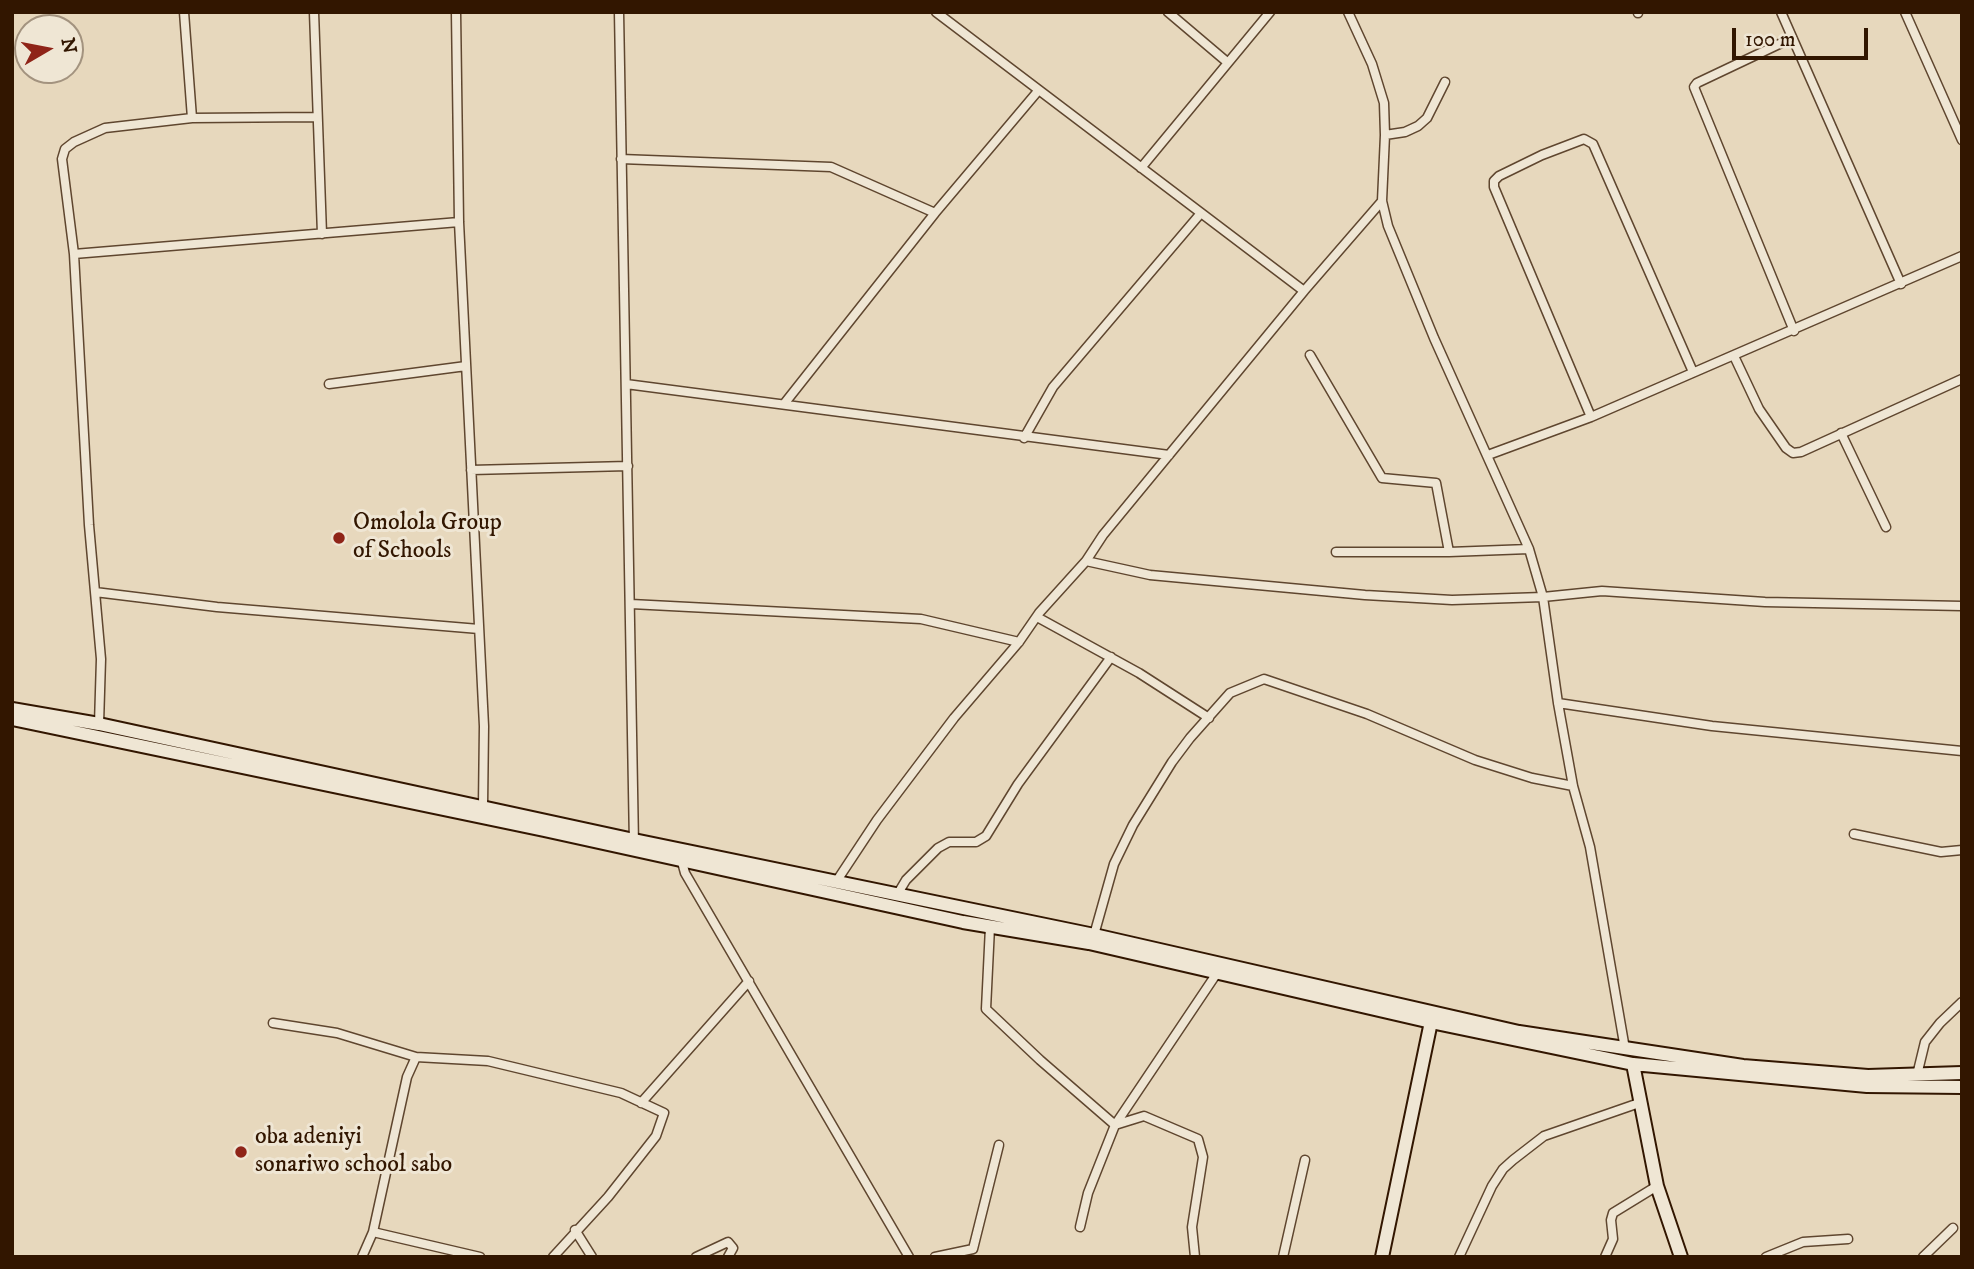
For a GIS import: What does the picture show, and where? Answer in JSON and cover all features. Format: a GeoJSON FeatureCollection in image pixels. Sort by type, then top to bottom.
{"type":"FeatureCollection","features":[{"type":"Feature","properties":{"kind":"main road"},"geometry":{"type":"LineString","coordinates":[[12,709],[99,724],[483,806],[634,845],[682,862],[990,927],[1088,943],[1217,973],[1432,1017],[1625,1049],[1757,1067],[1868,1076],[1962,1073]]}},
{"type":"Feature","properties":{"kind":"main road"},"geometry":{"type":"LineString","coordinates":[[12,719],[1094,935],[1633,1064],[1867,1086],[1962,1087]]}},
{"type":"Feature","properties":{"kind":"main road"},"geometry":{"type":"LineString","coordinates":[[1382,1257],[1432,1017]]}},
{"type":"Feature","properties":{"kind":"main road"},"geometry":{"type":"LineString","coordinates":[[1633,1064],[1657,1186],[1681,1257]]}},
{"type":"Feature","properties":{"kind":"street"},"geometry":{"type":"LineString","coordinates":[[184,12],[192,118]]}},
{"type":"Feature","properties":{"kind":"street"},"geometry":{"type":"LineString","coordinates":[[314,12],[322,234]]}},
{"type":"Feature","properties":{"kind":"street"},"geometry":{"type":"LineString","coordinates":[[456,12],[458,222],[484,726],[483,806]]}},
{"type":"Feature","properties":{"kind":"street"},"geometry":{"type":"LineString","coordinates":[[619,12],[634,845]]}},
{"type":"Feature","properties":{"kind":"street"},"geometry":{"type":"LineString","coordinates":[[936,12],[1304,291]]}},
{"type":"Feature","properties":{"kind":"street"},"geometry":{"type":"LineString","coordinates":[[1168,12],[1227,62]]}},
{"type":"Feature","properties":{"kind":"street"},"geometry":{"type":"LineString","coordinates":[[1141,168],[1270,12]]}},
{"type":"Feature","properties":{"kind":"street"},"geometry":{"type":"LineString","coordinates":[[1348,12],[1379,84],[1384,103],[1382,201],[1396,250],[1529,549],[1543,597],[1573,786],[1590,847],[1625,1049]]}},
{"type":"Feature","properties":{"kind":"street"},"geometry":{"type":"LineString","coordinates":[[1781,12],[1901,285]]}},
{"type":"Feature","properties":{"kind":"street"},"geometry":{"type":"LineString","coordinates":[[1905,12],[1962,140]]}},
{"type":"Feature","properties":{"kind":"street"},"geometry":{"type":"LineString","coordinates":[[1792,38],[1697,83],[1694,87],[1794,331]]}},
{"type":"Feature","properties":{"kind":"street"},"geometry":{"type":"LineString","coordinates":[[1385,135],[1405,132],[1418,126],[1427,118],[1445,82]]}},
{"type":"Feature","properties":{"kind":"street"},"geometry":{"type":"LineString","coordinates":[[784,404],[935,213],[1038,91]]}},
{"type":"Feature","properties":{"kind":"street"},"geometry":{"type":"LineString","coordinates":[[99,724],[101,659],[79,371],[75,254],[62,159],[65,149],[105,128],[192,118],[317,117]]}},
{"type":"Feature","properties":{"kind":"street"},"geometry":{"type":"LineString","coordinates":[[1591,417],[1494,187],[1494,181],[1499,176],[1542,155],[1584,139],[1593,144],[1693,372]]}},
{"type":"Feature","properties":{"kind":"street"},"geometry":{"type":"LineString","coordinates":[[621,159],[831,167],[935,213]]}},
{"type":"Feature","properties":{"kind":"street"},"geometry":{"type":"LineString","coordinates":[[836,882],[877,820],[954,718],[1086,561],[1103,535],[1304,291],[1382,201]]}},
{"type":"Feature","properties":{"kind":"street"},"geometry":{"type":"LineString","coordinates":[[1024,438],[1053,387],[1200,213]]}},
{"type":"Feature","properties":{"kind":"street"},"geometry":{"type":"LineString","coordinates":[[75,254],[458,222]]}},
{"type":"Feature","properties":{"kind":"street"},"geometry":{"type":"LineString","coordinates":[[1488,455],[1591,417],[1901,285],[1962,256]]}},
{"type":"Feature","properties":{"kind":"street"},"geometry":{"type":"LineString","coordinates":[[1310,355],[1382,478],[1436,483],[1449,552]]}},
{"type":"Feature","properties":{"kind":"street"},"geometry":{"type":"LineString","coordinates":[[1734,356],[1759,409],[1786,448],[1793,453],[1801,452],[1960,380],[1962,390]]}},
{"type":"Feature","properties":{"kind":"street"},"geometry":{"type":"LineString","coordinates":[[329,384],[466,366]]}},
{"type":"Feature","properties":{"kind":"street"},"geometry":{"type":"LineString","coordinates":[[626,384],[1169,455]]}},
{"type":"Feature","properties":{"kind":"street"},"geometry":{"type":"LineString","coordinates":[[1841,433],[1886,527]]}},
{"type":"Feature","properties":{"kind":"street"},"geometry":{"type":"LineString","coordinates":[[471,470],[628,466]]}},
{"type":"Feature","properties":{"kind":"street"},"geometry":{"type":"LineString","coordinates":[[1336,552],[1529,549]]}},
{"type":"Feature","properties":{"kind":"street"},"geometry":{"type":"LineString","coordinates":[[1086,561],[1150,575],[1365,595],[1452,600],[1543,597],[1602,591],[1765,602],[1962,606]]}},
{"type":"Feature","properties":{"kind":"street"},"geometry":{"type":"LineString","coordinates":[[95,592],[217,607],[479,629]]}},
{"type":"Feature","properties":{"kind":"street"},"geometry":{"type":"LineString","coordinates":[[631,604],[921,619],[1018,642]]}},
{"type":"Feature","properties":{"kind":"street"},"geometry":{"type":"LineString","coordinates":[[1037,617],[1111,657],[1209,718]]}},
{"type":"Feature","properties":{"kind":"street"},"geometry":{"type":"LineString","coordinates":[[897,895],[906,880],[937,848],[949,842],[976,842],[986,836],[1018,784],[1111,657]]}},
{"type":"Feature","properties":{"kind":"street"},"geometry":{"type":"LineString","coordinates":[[1094,935],[1114,864],[1133,825],[1172,762],[1230,693],[1264,679],[1367,714],[1475,760],[1532,778],[1573,786]]}},
{"type":"Feature","properties":{"kind":"street"},"geometry":{"type":"LineString","coordinates":[[1558,703],[1712,726],[1962,751]]}},
{"type":"Feature","properties":{"kind":"street"},"geometry":{"type":"LineString","coordinates":[[1854,834],[1941,852],[1962,850]]}},
{"type":"Feature","properties":{"kind":"street"},"geometry":{"type":"LineString","coordinates":[[682,862],[685,873],[909,1257]]}},
{"type":"Feature","properties":{"kind":"street"},"geometry":{"type":"LineString","coordinates":[[990,927],[986,1009],[1115,1125]]}},
{"type":"Feature","properties":{"kind":"street"},"geometry":{"type":"LineString","coordinates":[[1080,1227],[1088,1193],[1115,1125],[1217,973]]}},
{"type":"Feature","properties":{"kind":"street"},"geometry":{"type":"LineString","coordinates":[[641,1103],[749,981]]}},
{"type":"Feature","properties":{"kind":"street"},"geometry":{"type":"LineString","coordinates":[[1917,1074],[1925,1042],[1962,1002]]}},
{"type":"Feature","properties":{"kind":"street"},"geometry":{"type":"LineString","coordinates":[[274,1023],[337,1033],[416,1057],[488,1062],[621,1093],[664,1113],[656,1136],[608,1198],[575,1230],[553,1257]]}},
{"type":"Feature","properties":{"kind":"street"},"geometry":{"type":"LineString","coordinates":[[362,1257],[373,1232],[407,1077],[416,1057]]}},
{"type":"Feature","properties":{"kind":"street"},"geometry":{"type":"LineString","coordinates":[[1459,1257],[1492,1186],[1503,1169],[1513,1160],[1544,1136],[1642,1102]]}},
{"type":"Feature","properties":{"kind":"street"},"geometry":{"type":"LineString","coordinates":[[1115,1125],[1144,1116],[1198,1139],[1203,1157],[1192,1227],[1195,1257]]}},
{"type":"Feature","properties":{"kind":"street"},"geometry":{"type":"LineString","coordinates":[[935,1257],[973,1249],[999,1145]]}},
{"type":"Feature","properties":{"kind":"street"},"geometry":{"type":"LineString","coordinates":[[1283,1257],[1305,1160]]}},
{"type":"Feature","properties":{"kind":"street"},"geometry":{"type":"LineString","coordinates":[[1605,1257],[1613,1239],[1613,1213],[1657,1186]]}},
{"type":"Feature","properties":{"kind":"street"},"geometry":{"type":"LineString","coordinates":[[1923,1257],[1953,1228]]}},
{"type":"Feature","properties":{"kind":"street"},"geometry":{"type":"LineString","coordinates":[[575,1230],[592,1257]]}},
{"type":"Feature","properties":{"kind":"street"},"geometry":{"type":"LineString","coordinates":[[373,1232],[480,1257]]}},
{"type":"Feature","properties":{"kind":"street"},"geometry":{"type":"LineString","coordinates":[[1766,1257],[1802,1242],[1848,1239]]}},
{"type":"Feature","properties":{"kind":"street"},"geometry":{"type":"LineString","coordinates":[[696,1257],[728,1242],[733,1248],[728,1257]]}},
{"type":"Feature","properties":{"kind":"place","name":"Omolola Group of Schools"},"geometry":{"type":"Point","coordinates":[339,538]}},
{"type":"Feature","properties":{"kind":"place","name":"oba adeniyi sonariwo school sabo"},"geometry":{"type":"Point","coordinates":[241,1152]}}]}
